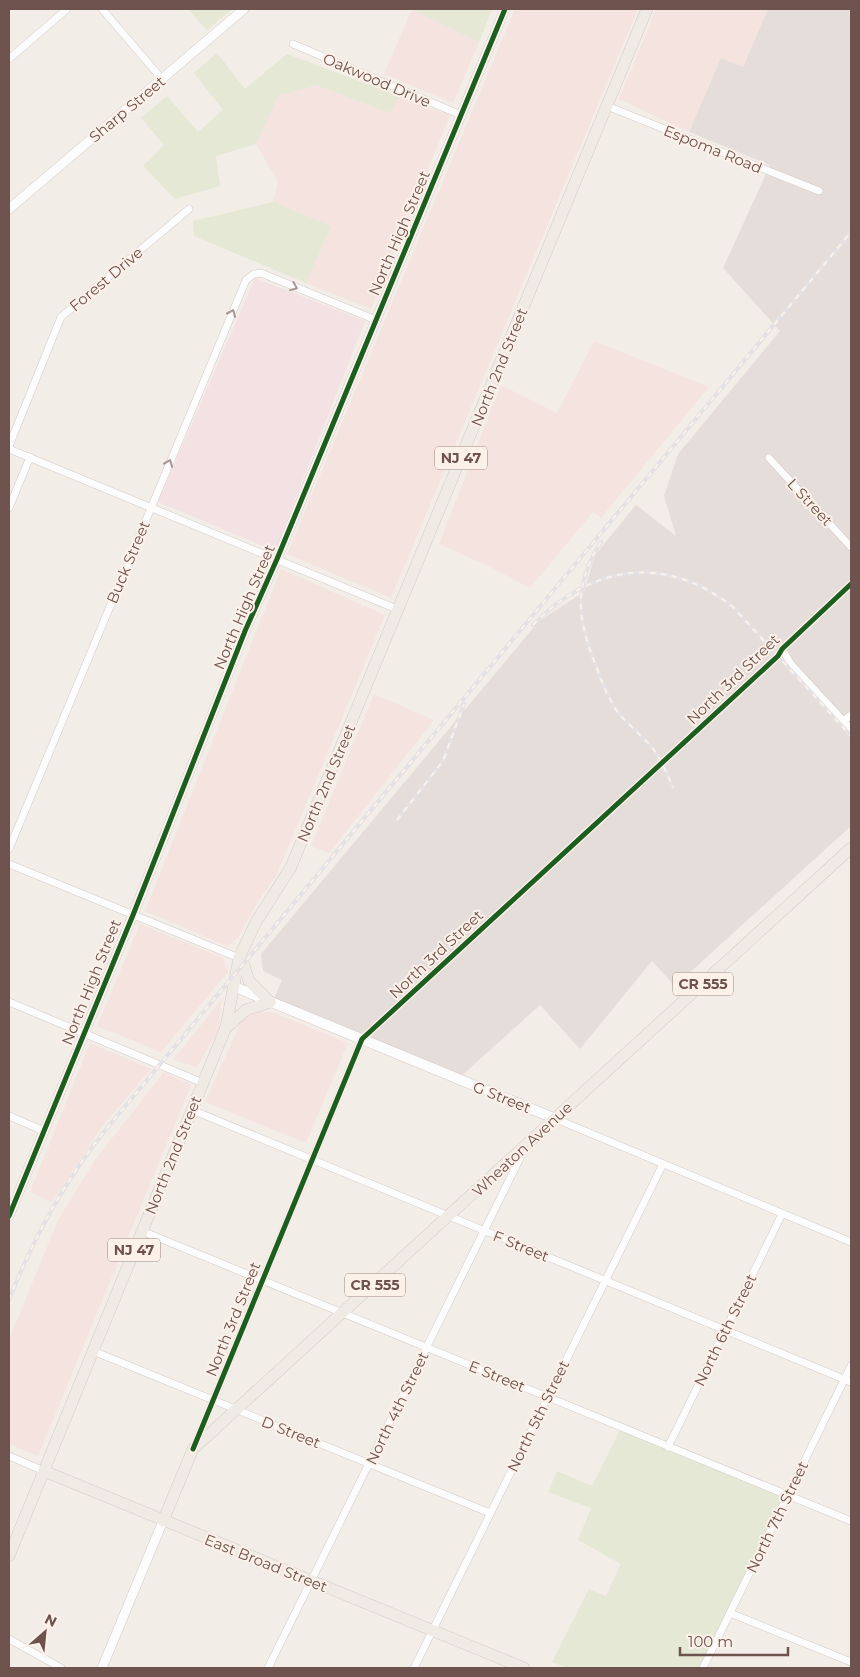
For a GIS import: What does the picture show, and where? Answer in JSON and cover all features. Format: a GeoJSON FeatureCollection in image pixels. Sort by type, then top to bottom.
{"type":"FeatureCollection","features":[{"type":"Feature","properties":{"kind":"main road","name":"North 2nd Street"},"geometry":{"type":"LineString","coordinates":[[9,1556],[225,1030],[235,988],[239,958],[256,922],[291,867],[647,9]]}},
{"type":"Feature","properties":{"kind":"main road","name":"Wheaton Avenue"},"geometry":{"type":"LineString","coordinates":[[193,1450],[851,848]]}},
{"type":"Feature","properties":{"kind":"main road"},"geometry":{"type":"LineString","coordinates":[[225,1030],[246,1010],[270,1002],[249,981],[243,962],[239,958]]}},
{"type":"Feature","properties":{"kind":"main road","name":"G Street"},"geometry":{"type":"LineString","coordinates":[[235,988],[556,1119]]}},
{"type":"Feature","properties":{"kind":"main road","name":"North 3rd Street"},"geometry":{"type":"LineString","coordinates":[[163,1521],[193,1450]]}},
{"type":"Feature","properties":{"kind":"main road","name":"East Broad Street"},"geometry":{"type":"LineString","coordinates":[[44,1471],[524,1668]]}},
{"type":"Feature","properties":{"kind":"street"},"geometry":{"type":"LineString","coordinates":[[9,59],[67,9]]}},
{"type":"Feature","properties":{"kind":"street"},"geometry":{"type":"LineString","coordinates":[[102,9],[162,79]]}},
{"type":"Feature","properties":{"kind":"street","name":"Sharp Street"},"geometry":{"type":"LineString","coordinates":[[9,209],[244,9]]}},
{"type":"Feature","properties":{"kind":"street","name":"North High Street"},"geometry":{"type":"LineString","coordinates":[[9,1216],[133,915],[245,631],[277,559],[505,9]]}},
{"type":"Feature","properties":{"kind":"street","name":"Oakwood Drive"},"geometry":{"type":"LineString","coordinates":[[293,44],[461,115]]}},
{"type":"Feature","properties":{"kind":"street","name":"Espoma Road"},"geometry":{"type":"LineString","coordinates":[[607,106],[819,191]]}},
{"type":"Feature","properties":{"kind":"street","name":"Forest Drive"},"geometry":{"type":"LineString","coordinates":[[9,447],[61,317],[189,209]]}},
{"type":"Feature","properties":{"kind":"street","name":"Buck Street"},"geometry":{"type":"LineString","coordinates":[[9,849],[213,356],[249,276],[261,273],[376,320]]}},
{"type":"Feature","properties":{"kind":"street"},"geometry":{"type":"LineString","coordinates":[[9,447],[398,610]]}},
{"type":"Feature","properties":{"kind":"street"},"geometry":{"type":"LineString","coordinates":[[9,508],[30,457]]}},
{"type":"Feature","properties":{"kind":"street","name":"L Street"},"geometry":{"type":"LineString","coordinates":[[769,458],[851,547]]}},
{"type":"Feature","properties":{"kind":"street","name":"North 3rd Street"},"geometry":{"type":"LineString","coordinates":[[193,1450],[362,1040],[778,656],[782,649],[851,584]]}},
{"type":"Feature","properties":{"kind":"street"},"geometry":{"type":"LineString","coordinates":[[782,649],[791,664],[851,729]]}},
{"type":"Feature","properties":{"kind":"street"},"geometry":{"type":"LineString","coordinates":[[844,721],[851,715]]}},
{"type":"Feature","properties":{"kind":"street"},"geometry":{"type":"LineString","coordinates":[[9,864],[239,958]]}},
{"type":"Feature","properties":{"kind":"street"},"geometry":{"type":"LineString","coordinates":[[9,1002],[203,1082]]}},
{"type":"Feature","properties":{"kind":"street","name":"F Street"},"geometry":{"type":"LineString","coordinates":[[192,1110],[848,1380]]}},
{"type":"Feature","properties":{"kind":"street"},"geometry":{"type":"LineString","coordinates":[[9,1116],[44,1131]]}},
{"type":"Feature","properties":{"kind":"street","name":"G Street"},"geometry":{"type":"LineString","coordinates":[[556,1119],[851,1242]]}},
{"type":"Feature","properties":{"kind":"street","name":"North 4th Street"},"geometry":{"type":"LineString","coordinates":[[268,1668],[525,1147]]}},
{"type":"Feature","properties":{"kind":"street","name":"North 5th Street"},"geometry":{"type":"LineString","coordinates":[[414,1668],[663,1164]]}},
{"type":"Feature","properties":{"kind":"street","name":"North 6th Street"},"geometry":{"type":"LineString","coordinates":[[668,1447],[782,1214]]}},
{"type":"Feature","properties":{"kind":"street","name":"E Street"},"geometry":{"type":"LineString","coordinates":[[142,1231],[851,1521]]}},
{"type":"Feature","properties":{"kind":"street","name":"D Street"},"geometry":{"type":"LineString","coordinates":[[93,1352],[490,1513]]}},
{"type":"Feature","properties":{"kind":"street","name":"North 7th Street"},"geometry":{"type":"LineString","coordinates":[[703,1668],[788,1495],[848,1380],[851,1366]]}},
{"type":"Feature","properties":{"kind":"street","name":"East Broad Street"},"geometry":{"type":"LineString","coordinates":[[9,1456],[44,1471]]}},
{"type":"Feature","properties":{"kind":"street","name":"North 3rd Street"},"geometry":{"type":"LineString","coordinates":[[102,1668],[163,1521]]}},
{"type":"Feature","properties":{"kind":"street"},"geometry":{"type":"LineString","coordinates":[[730,1612],[850,1663]]}},
{"type":"Feature","properties":{"kind":"street"},"geometry":{"type":"LineString","coordinates":[[9,1639],[62,1668]]}},
{"type":"Feature","properties":{"kind":"shaded area"},"geometry":{"type":"Polygon","coordinates":[[[412,9],[479,42],[453,103],[384,74],[412,9]]]}},
{"type":"Feature","properties":{"kind":"shaded area"},"geometry":{"type":"Polygon","coordinates":[[[515,9],[638,9],[391,598],[287,554],[515,9]]]}},
{"type":"Feature","properties":{"kind":"shaded area"},"geometry":{"type":"Polygon","coordinates":[[[656,9],[768,9],[743,67],[721,58],[689,132],[619,99],[656,9]]]}},
{"type":"Feature","properties":{"kind":"shaded area"},"geometry":{"type":"Polygon","coordinates":[[[768,9],[851,9],[851,826],[675,986],[652,961],[580,1049],[540,1005],[458,1079],[272,1003],[282,980],[263,971],[261,954],[539,621],[584,592],[595,555],[636,505],[676,536],[664,496],[678,454],[780,331],[723,268],[770,165],[689,132],[721,58],[743,67],[768,9]]]}},
{"type":"Feature","properties":{"kind":"shaded area"},"geometry":{"type":"Polygon","coordinates":[[[316,85],[390,113],[399,96],[450,115],[371,309],[306,283],[331,226],[273,202],[278,182],[256,144],[277,96],[316,85]]]}},
{"type":"Feature","properties":{"kind":"shaded area"},"geometry":{"type":"Polygon","coordinates":[[[255,278],[365,321],[275,551],[158,502],[255,278]]]}},
{"type":"Feature","properties":{"kind":"shaded area"},"geometry":{"type":"Polygon","coordinates":[[[594,341],[709,387],[601,518],[593,512],[530,588],[486,565],[439,544],[501,385],[557,413],[594,341]]]}},
{"type":"Feature","properties":{"kind":"shaded area"},"geometry":{"type":"Polygon","coordinates":[[[281,569],[385,615],[276,876],[257,903],[238,938],[227,946],[145,911],[281,569]]]}},
{"type":"Feature","properties":{"kind":"shaded area"},"geometry":{"type":"Polygon","coordinates":[[[374,694],[434,720],[329,853],[311,846],[374,694]]]}},
{"type":"Feature","properties":{"kind":"shaded area"},"geometry":{"type":"Polygon","coordinates":[[[140,924],[223,958],[228,972],[161,1052],[97,1026],[140,924]]]}},
{"type":"Feature","properties":{"kind":"shaded area"},"geometry":{"type":"Polygon","coordinates":[[[222,999],[218,1031],[197,1067],[173,1060],[222,999]]]}},
{"type":"Feature","properties":{"kind":"shaded area"},"geometry":{"type":"Polygon","coordinates":[[[260,1011],[274,1013],[348,1043],[306,1143],[205,1102],[242,1020],[260,1011]]]}},
{"type":"Feature","properties":{"kind":"shaded area"},"geometry":{"type":"Polygon","coordinates":[[[90,1043],[151,1069],[101,1128],[52,1202],[30,1192],[90,1043]]]}},
{"type":"Feature","properties":{"kind":"shaded area"},"geometry":{"type":"Polygon","coordinates":[[[164,1072],[191,1085],[38,1456],[9,1444],[9,1340],[58,1220],[95,1160],[164,1072]]]}},
{"type":"Feature","properties":{"kind":"green space"},"geometry":{"type":"Polygon","coordinates":[[[188,9],[232,9],[207,30],[188,9]]]}},
{"type":"Feature","properties":{"kind":"green space"},"geometry":{"type":"Polygon","coordinates":[[[411,9],[492,9],[479,42],[411,9]]]}},
{"type":"Feature","properties":{"kind":"green space"},"geometry":{"type":"Polygon","coordinates":[[[217,53],[245,89],[287,54],[399,96],[390,113],[316,85],[278,96],[256,144],[216,156],[220,186],[175,199],[143,166],[164,145],[141,118],[167,96],[198,132],[223,110],[194,73],[217,53]]]}},
{"type":"Feature","properties":{"kind":"green space"},"geometry":{"type":"Polygon","coordinates":[[[273,202],[331,226],[306,283],[194,236],[193,221],[273,202]]]}},
{"type":"Feature","properties":{"kind":"green space"},"geometry":{"type":"Polygon","coordinates":[[[620,1430],[787,1497],[703,1668],[568,1668],[552,1662],[589,1589],[606,1596],[621,1564],[578,1540],[591,1508],[548,1492],[557,1471],[592,1486],[620,1430]]]}},
{"type":"Feature","properties":{"kind":"railway"},"geometry":{"type":"LineString","coordinates":[[9,1300],[28,1255],[50,1213],[88,1152],[851,232]]}},
{"type":"Feature","properties":{"kind":"railway"},"geometry":{"type":"LineString","coordinates":[[601,542],[592,558],[582,588],[581,603],[585,633],[600,678],[613,705],[654,750],[673,788]]}},
{"type":"Feature","properties":{"kind":"railway"},"geometry":{"type":"LineString","coordinates":[[533,625],[556,605],[579,589],[604,579],[629,573],[655,573],[681,579],[707,590],[733,607],[851,736]]}},
{"type":"Feature","properties":{"kind":"railway"},"geometry":{"type":"LineString","coordinates":[[397,820],[443,761],[464,704]]}},
{"type":"Feature","properties":{"kind":"cycle path"},"geometry":{"type":"LineString","coordinates":[[9,1216],[133,915],[245,631],[277,559],[505,9]]}},
{"type":"Feature","properties":{"kind":"cycle path"},"geometry":{"type":"LineString","coordinates":[[193,1449],[362,1039],[778,656],[782,649],[851,584]]}}]}
